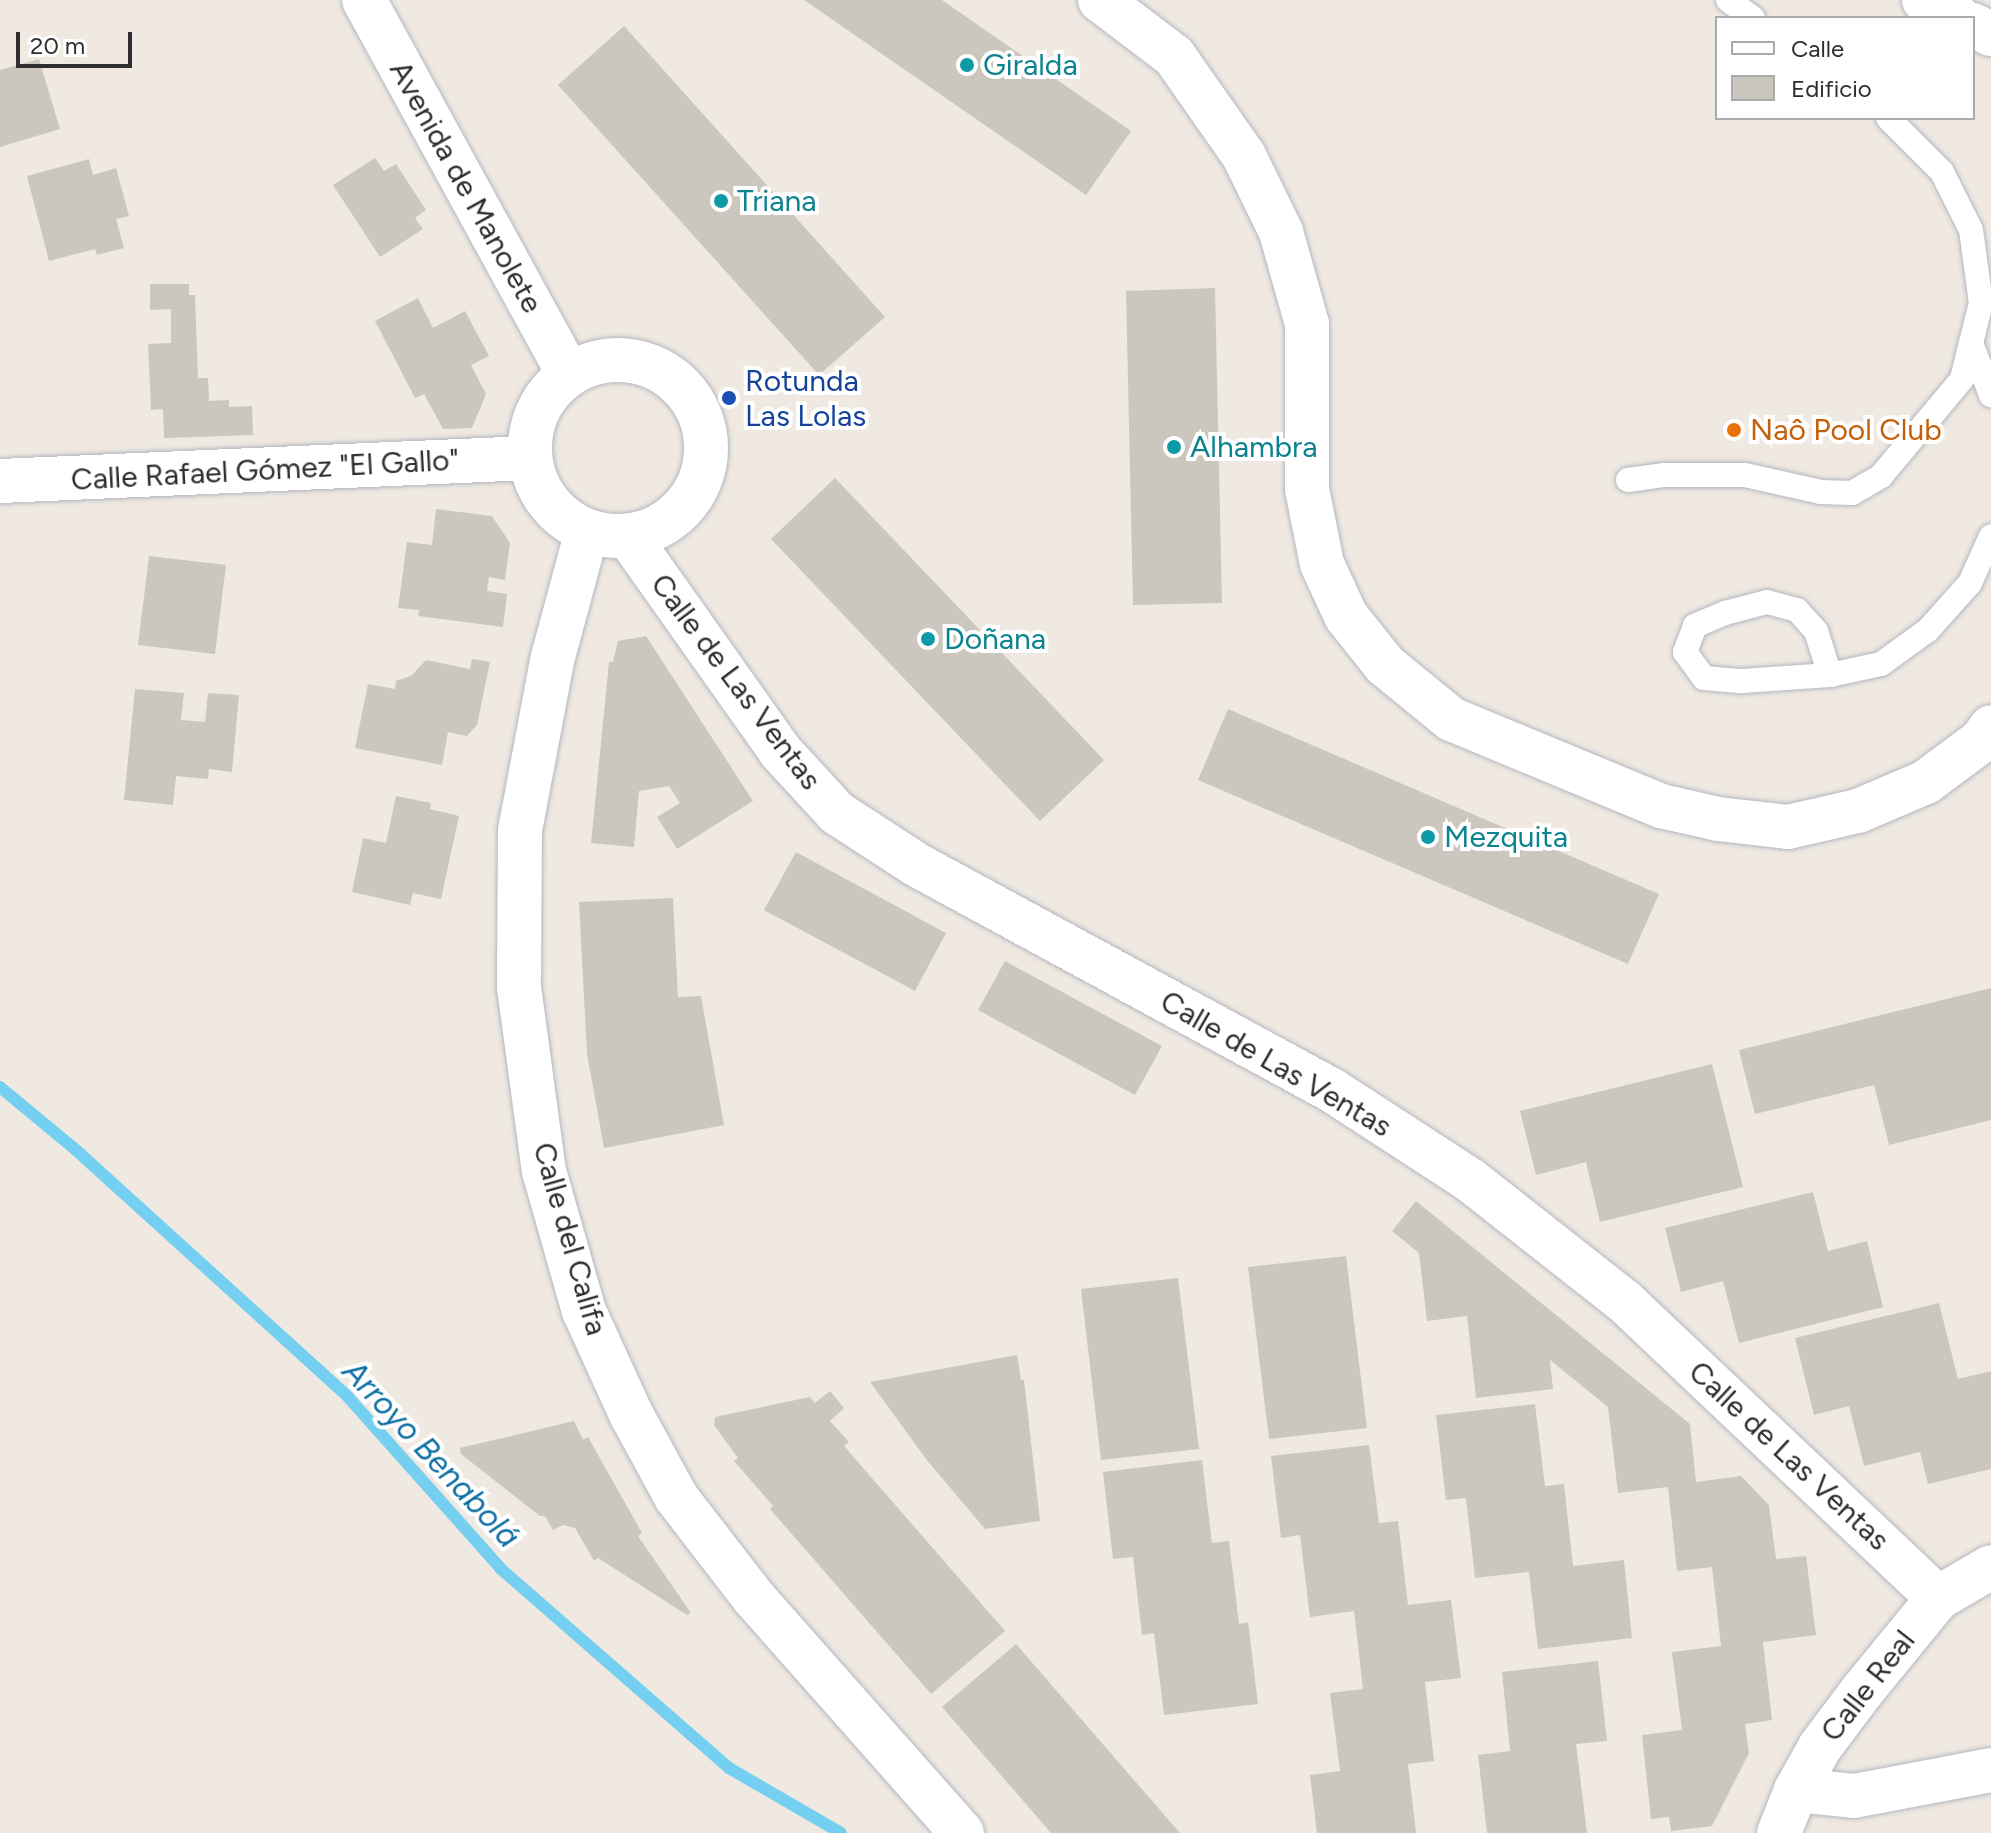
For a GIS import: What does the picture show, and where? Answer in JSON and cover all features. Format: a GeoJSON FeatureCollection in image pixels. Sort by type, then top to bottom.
{"type":"FeatureCollection","features":[{"type":"Feature","properties":{"kind":"street","name":"Avenida de Manolete"},"geometry":{"type":"LineString","coordinates":[[364,0],[569,374]]}},
{"type":"Feature","properties":{"kind":"street"},"geometry":{"type":"LineString","coordinates":[[1100,0],[1174,56],[1244,156],[1257,181],[1281,232],[1307,324],[1307,489],[1322,564],[1346,616],[1385,665],[1451,719],[1661,806],[1718,819],[1788,827],[1858,811],[1926,782],[1981,741],[1991,727]]}},
{"type":"Feature","properties":{"kind":"street"},"geometry":{"type":"LineString","coordinates":[[1924,0],[1955,16]]}},
{"type":"Feature","properties":{"kind":"street"},"geometry":{"type":"LineString","coordinates":[[634,360],[656,368],[675,380],[690,397],[701,417],[706,439],[706,462],[699,484],[671,519],[608,533],[572,524],[548,502],[532,474],[530,433],[537,410],[550,390],[569,374],[589,364],[634,360]]}},
{"type":"Feature","properties":{"kind":"street","name":"Calle Rafael Gómez \"El Gallo\""},"geometry":{"type":"LineString","coordinates":[[0,481],[529,458]]}},
{"type":"Feature","properties":{"kind":"street","name":"Calle de Las Ventas"},"geometry":{"type":"LineString","coordinates":[[608,533],[780,751],[837,813],[917,865],[1333,1091],[1470,1180],[1624,1301],[1938,1598]]}},
{"type":"Feature","properties":{"kind":"street","name":"Calle del Califa"},"geometry":{"type":"LineString","coordinates":[[608,533],[552,661],[520,831],[519,987],[544,1171],[584,1311],[631,1414],[676,1497],[754,1598],[962,1833]]}},
{"type":"Feature","properties":{"kind":"street","name":"Calle Real"},"geometry":{"type":"LineString","coordinates":[[1779,1833],[1796,1790],[1837,1725],[1938,1598],[1991,1567]]}},
{"type":"Feature","properties":{"kind":"street"},"geometry":{"type":"LineString","coordinates":[[1796,1790],[1854,1796],[1991,1770]]}},
{"type":"Feature","properties":{"kind":"lane"},"geometry":{"type":"LineString","coordinates":[[1728,0],[1750,16]]}},
{"type":"Feature","properties":{"kind":"lane"},"geometry":{"type":"LineString","coordinates":[[1628,480],[1663,475],[1745,475],[1821,492],[1852,493],[1881,476],[1962,379],[1981,303],[1971,230],[1942,172],[1890,120]]}},
{"type":"Feature","properties":{"kind":"lane"},"geometry":{"type":"LineString","coordinates":[[1971,343],[1991,395]]}},
{"type":"Feature","properties":{"kind":"lane"},"geometry":{"type":"LineString","coordinates":[[1830,675],[1816,631],[1797,610],[1767,602],[1725,613],[1695,626],[1685,652],[1704,678],[1742,681],[1830,675],[1881,664],[1928,630],[1970,583],[1991,536]]}},
{"type":"Feature","properties":{"kind":"building","name":"Giralda"},"geometry":{"type":"Polygon","coordinates":[[[804,0],[942,0],[1131,131],[1086,195],[804,0]]]}},
{"type":"Feature","properties":{"kind":"building","name":"Triana"},"geometry":{"type":"Polygon","coordinates":[[[624,26],[885,317],[819,375],[558,85],[624,26]]]}},
{"type":"Feature","properties":{"kind":"building"},"geometry":{"type":"Polygon","coordinates":[[[39,59],[60,129],[0,147],[0,70],[39,59]]]}},
{"type":"Feature","properties":{"kind":"building"},"geometry":{"type":"Polygon","coordinates":[[[375,158],[384,171],[396,164],[426,210],[415,218],[423,229],[380,257],[333,185],[375,158]]]}},
{"type":"Feature","properties":{"kind":"building"},"geometry":{"type":"Polygon","coordinates":[[[89,159],[93,175],[116,168],[129,216],[116,219],[124,248],[97,255],[95,249],[49,261],[27,176],[89,159]]]}},
{"type":"Feature","properties":{"kind":"building"},"geometry":{"type":"Polygon","coordinates":[[[150,284],[189,284],[189,295],[195,295],[198,378],[208,378],[209,401],[229,400],[229,407],[252,406],[253,435],[164,438],[163,409],[151,410],[148,344],[171,343],[171,309],[150,310],[150,284]]]}},
{"type":"Feature","properties":{"kind":"building","name":"Alhambra"},"geometry":{"type":"Polygon","coordinates":[[[1215,288],[1222,603],[1133,605],[1126,291],[1215,288]]]}},
{"type":"Feature","properties":{"kind":"building"},"geometry":{"type":"Polygon","coordinates":[[[418,298],[433,328],[465,311],[489,356],[471,365],[486,394],[472,428],[443,429],[424,394],[415,398],[375,321],[418,298]]]}},
{"type":"Feature","properties":{"kind":"building","name":"Doñana"},"geometry":{"type":"Polygon","coordinates":[[[835,478],[1104,760],[1040,821],[771,539],[835,478]]]}},
{"type":"Feature","properties":{"kind":"building"},"geometry":{"type":"Polygon","coordinates":[[[436,509],[492,516],[510,543],[505,580],[489,577],[487,591],[507,594],[503,627],[418,616],[419,610],[398,608],[407,542],[432,545],[436,509]]]}},
{"type":"Feature","properties":{"kind":"building"},"geometry":{"type":"Polygon","coordinates":[[[149,556],[226,565],[215,654],[138,645],[149,556]]]}},
{"type":"Feature","properties":{"kind":"building"},"geometry":{"type":"Polygon","coordinates":[[[646,636],[753,801],[677,849],[657,817],[680,803],[669,786],[639,791],[634,847],[591,843],[609,662],[613,662],[618,641],[646,636]]]}},
{"type":"Feature","properties":{"kind":"building"},"geometry":{"type":"Polygon","coordinates":[[[472,659],[490,662],[477,725],[467,736],[448,732],[442,765],[355,748],[368,684],[395,689],[396,681],[411,676],[426,660],[470,669],[472,659]]]}},
{"type":"Feature","properties":{"kind":"building"},"geometry":{"type":"Polygon","coordinates":[[[135,689],[184,693],[181,720],[205,722],[208,693],[239,695],[232,772],[209,769],[208,779],[176,776],[173,805],[124,800],[135,689]]]}},
{"type":"Feature","properties":{"kind":"building","name":"Mezquita"},"geometry":{"type":"Polygon","coordinates":[[[1228,709],[1659,894],[1628,964],[1198,780],[1228,709]]]}},
{"type":"Feature","properties":{"kind":"building"},"geometry":{"type":"Polygon","coordinates":[[[396,796],[431,803],[430,809],[459,816],[441,899],[413,893],[410,905],[352,892],[363,838],[386,843],[396,796]]]}},
{"type":"Feature","properties":{"kind":"building"},"geometry":{"type":"Polygon","coordinates":[[[796,852],[946,933],[915,991],[764,910],[796,852]]]}},
{"type":"Feature","properties":{"kind":"building"},"geometry":{"type":"Polygon","coordinates":[[[673,898],[678,997],[701,996],[724,1125],[604,1148],[587,1054],[579,902],[673,898]]]}},
{"type":"Feature","properties":{"kind":"building"},"geometry":{"type":"Polygon","coordinates":[[[1005,961],[1162,1046],[1135,1095],[978,1010],[1005,961]]]}},
{"type":"Feature","properties":{"kind":"building"},"geometry":{"type":"Polygon","coordinates":[[[1991,988],[1991,1120],[1889,1145],[1874,1085],[1755,1114],[1739,1050],[1991,988]]]}},
{"type":"Feature","properties":{"kind":"building"},"geometry":{"type":"Polygon","coordinates":[[[1712,1064],[1743,1187],[1600,1222],[1586,1162],[1536,1175],[1520,1111],[1712,1064]]]}},
{"type":"Feature","properties":{"kind":"building"},"geometry":{"type":"Polygon","coordinates":[[[1813,1192],[1828,1251],[1867,1241],[1883,1307],[1739,1343],[1723,1281],[1681,1292],[1665,1228],[1813,1192]]]}},
{"type":"Feature","properties":{"kind":"building"},"geometry":{"type":"Polygon","coordinates":[[[1416,1201],[1690,1424],[1696,1482],[1741,1476],[1769,1505],[1776,1559],[1806,1556],[1816,1635],[1763,1642],[1772,1720],[1745,1724],[1749,1753],[1712,1826],[1671,1831],[1669,1817],[1651,1819],[1642,1735],[1682,1730],[1672,1652],[1721,1646],[1712,1567],[1677,1571],[1668,1487],[1618,1493],[1608,1407],[1550,1360],[1553,1389],[1476,1398],[1467,1316],[1427,1321],[1419,1253],[1392,1231],[1416,1201]]]}},
{"type":"Feature","properties":{"kind":"building"},"geometry":{"type":"Polygon","coordinates":[[[1346,1256],[1367,1428],[1269,1439],[1248,1267],[1346,1256]]]}},
{"type":"Feature","properties":{"kind":"building"},"geometry":{"type":"Polygon","coordinates":[[[1178,1278],[1199,1449],[1101,1460],[1081,1289],[1178,1278]]]}},
{"type":"Feature","properties":{"kind":"building"},"geometry":{"type":"Polygon","coordinates":[[[1939,1303],[1958,1379],[1991,1371],[1991,1469],[1928,1484],[1920,1452],[1864,1466],[1849,1406],[1814,1415],[1795,1338],[1939,1303]]]}},
{"type":"Feature","properties":{"kind":"building"},"geometry":{"type":"Polygon","coordinates":[[[1017,1355],[1021,1380],[1024,1380],[1040,1521],[985,1529],[926,1459],[870,1382],[1017,1355]]]}},
{"type":"Feature","properties":{"kind":"building"},"geometry":{"type":"Polygon","coordinates":[[[830,1391],[844,1408],[830,1421],[849,1442],[844,1446],[1005,1631],[931,1694],[770,1509],[773,1506],[734,1461],[738,1458],[714,1425],[715,1417],[810,1397],[815,1403],[830,1391]]]}},
{"type":"Feature","properties":{"kind":"building"},"geometry":{"type":"Polygon","coordinates":[[[1535,1404],[1545,1486],[1564,1484],[1573,1566],[1624,1560],[1632,1638],[1538,1649],[1529,1572],[1475,1578],[1466,1498],[1446,1500],[1436,1415],[1535,1404]]]}},
{"type":"Feature","properties":{"kind":"building"},"geometry":{"type":"Polygon","coordinates":[[[574,1421],[583,1440],[588,1437],[642,1533],[638,1536],[691,1613],[687,1615],[598,1558],[594,1561],[575,1528],[563,1525],[553,1530],[545,1516],[540,1516],[461,1454],[460,1448],[574,1421]]]}},
{"type":"Feature","properties":{"kind":"building"},"geometry":{"type":"Polygon","coordinates":[[[1369,1445],[1379,1523],[1398,1521],[1408,1605],[1451,1600],[1461,1678],[1425,1682],[1434,1761],[1408,1764],[1416,1833],[1317,1833],[1310,1775],[1340,1771],[1330,1693],[1363,1689],[1354,1611],[1310,1617],[1300,1535],[1281,1538],[1271,1456],[1369,1445]]]}},
{"type":"Feature","properties":{"kind":"building"},"geometry":{"type":"Polygon","coordinates":[[[1202,1460],[1212,1543],[1229,1541],[1239,1624],[1248,1622],[1258,1704],[1164,1715],[1154,1633],[1142,1635],[1133,1557],[1113,1559],[1103,1472],[1202,1460]]]}},
{"type":"Feature","properties":{"kind":"building"},"geometry":{"type":"Polygon","coordinates":[[[1016,1644],[1180,1833],[1051,1833],[942,1707],[1016,1644]]]}},
{"type":"Feature","properties":{"kind":"building"},"geometry":{"type":"Polygon","coordinates":[[[1598,1661],[1607,1741],[1576,1744],[1587,1833],[1487,1833],[1478,1755],[1510,1751],[1502,1672],[1598,1661]]]}},
{"type":"Feature","properties":{"kind":"waterway","name":"Arroyo Benabolá"},"geometry":{"type":"LineString","coordinates":[[0,1087],[76,1150],[348,1397],[501,1569],[729,1768],[841,1833]]}},
{"type":"Feature","properties":{"kind":"place","name":"Giralda"},"geometry":{"type":"Point","coordinates":[967,65]}},
{"type":"Feature","properties":{"kind":"place","name":"Triana"},"geometry":{"type":"Point","coordinates":[721,201]}},
{"type":"Feature","properties":{"kind":"place","name":"Rotunda Las Lolas"},"geometry":{"type":"Point","coordinates":[729,398]}},
{"type":"Feature","properties":{"kind":"place","name":"Naô Pool Club"},"geometry":{"type":"Point","coordinates":[1734,430]}},
{"type":"Feature","properties":{"kind":"place","name":"Alhambra"},"geometry":{"type":"Point","coordinates":[1174,447]}},
{"type":"Feature","properties":{"kind":"place","name":"Doñana"},"geometry":{"type":"Point","coordinates":[928,639]}},
{"type":"Feature","properties":{"kind":"place","name":"Mezquita"},"geometry":{"type":"Point","coordinates":[1428,837]}}]}
